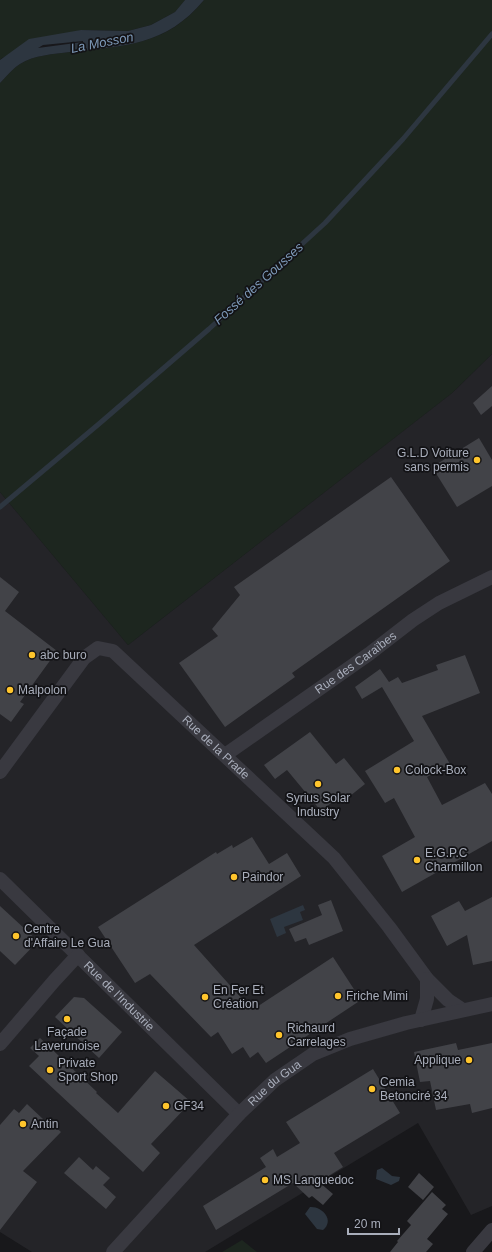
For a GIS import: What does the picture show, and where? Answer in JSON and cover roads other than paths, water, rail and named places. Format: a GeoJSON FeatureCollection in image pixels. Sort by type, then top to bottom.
{"type":"FeatureCollection","features":[{"type":"Feature","properties":{"kind":"street","name":"Rue des Caraïbes"},"geometry":{"type":"LineString","coordinates":[[225,755],[369,654],[413,620],[439,604],[492,577]]}},
{"type":"Feature","properties":{"kind":"street","name":"Rue de la Prade"},"geometry":{"type":"LineString","coordinates":[[0,772],[84,658],[98,648],[113,650],[334,858],[389,927],[427,979],[448,1000],[463,1010]]}},
{"type":"Feature","properties":{"kind":"street","name":"Rue de l'Industrie"},"geometry":{"type":"LineString","coordinates":[[0,879],[239,1114]]}},
{"type":"Feature","properties":{"kind":"street"},"geometry":{"type":"LineString","coordinates":[[0,1044],[78,955]]}},
{"type":"Feature","properties":{"kind":"street"},"geometry":{"type":"LineString","coordinates":[[421,1020],[427,999],[427,979]]}},
{"type":"Feature","properties":{"kind":"street","name":"Rue du Gua"},"geometry":{"type":"LineString","coordinates":[[113,1252],[239,1114],[275,1080],[313,1054],[350,1039],[406,1023],[492,1004]]}},
{"type":"Feature","properties":{"kind":"street"},"geometry":{"type":"LineString","coordinates":[[473,1252],[492,1230]]}},
{"type":"Feature","properties":{"kind":"water","name":"La Mosson"},"geometry":{"type":"Polygon","coordinates":[[[185,0],[204,0],[190,15],[175,27],[159,35],[126,45],[51,54],[31,59],[17,66],[0,83],[0,60],[29,39],[81,30],[128,31],[151,25],[175,12],[185,0]],[[83,42],[43,45],[38,48],[83,42]]]}},
{"type":"Feature","properties":{"kind":"water"},"geometry":{"type":"Polygon","coordinates":[[[303,905],[305,910],[300,912],[303,920],[284,927],[286,933],[277,937],[270,919],[303,905]]]}},
{"type":"Feature","properties":{"kind":"water"},"geometry":{"type":"Polygon","coordinates":[[[382,1168],[392,1176],[400,1177],[399,1181],[391,1185],[376,1179],[377,1170],[382,1168]]]}},
{"type":"Feature","properties":{"kind":"water"},"geometry":{"type":"Polygon","coordinates":[[[310,1207],[319,1209],[326,1214],[328,1222],[323,1230],[317,1229],[305,1214],[310,1207]]]}},
{"type":"Feature","properties":{"kind":"waterway","name":"Fossé des Gousses"},"geometry":{"type":"LineString","coordinates":[[0,507],[209,329],[325,223],[403,139],[492,34]]}},
{"type":"Feature","properties":{"kind":"place","name":"G.L.D Voiture sans permis"},"geometry":{"type":"Point","coordinates":[477,460]}},
{"type":"Feature","properties":{"kind":"place","name":"abc buro"},"geometry":{"type":"Point","coordinates":[32,655]}},
{"type":"Feature","properties":{"kind":"place","name":"Malpolon"},"geometry":{"type":"Point","coordinates":[10,690]}},
{"type":"Feature","properties":{"kind":"place","name":"Colock-Box"},"geometry":{"type":"Point","coordinates":[397,770]}},
{"type":"Feature","properties":{"kind":"place","name":"Syrius Solar Industry"},"geometry":{"type":"Point","coordinates":[318,784]}},
{"type":"Feature","properties":{"kind":"place","name":"E.G.P.C Charmillon"},"geometry":{"type":"Point","coordinates":[417,860]}},
{"type":"Feature","properties":{"kind":"place","name":"Paindor"},"geometry":{"type":"Point","coordinates":[234,877]}},
{"type":"Feature","properties":{"kind":"place","name":"Centre d'Affaire Le Gua"},"geometry":{"type":"Point","coordinates":[16,936]}},
{"type":"Feature","properties":{"kind":"place","name":"Friche Mimi"},"geometry":{"type":"Point","coordinates":[338,996]}},
{"type":"Feature","properties":{"kind":"place","name":"En Fer Et Création"},"geometry":{"type":"Point","coordinates":[205,997]}},
{"type":"Feature","properties":{"kind":"place","name":"Façade Laverunoise"},"geometry":{"type":"Point","coordinates":[67,1019]}},
{"type":"Feature","properties":{"kind":"place","name":"Richaurd Carrelages"},"geometry":{"type":"Point","coordinates":[279,1035]}},
{"type":"Feature","properties":{"kind":"place","name":"Applique"},"geometry":{"type":"Point","coordinates":[469,1060]}},
{"type":"Feature","properties":{"kind":"place","name":"Private Sport Shop"},"geometry":{"type":"Point","coordinates":[50,1070]}},
{"type":"Feature","properties":{"kind":"place","name":"Cemia Betonciré 34"},"geometry":{"type":"Point","coordinates":[372,1089]}},
{"type":"Feature","properties":{"kind":"place","name":"GF34"},"geometry":{"type":"Point","coordinates":[166,1106]}},
{"type":"Feature","properties":{"kind":"place","name":"Antin"},"geometry":{"type":"Point","coordinates":[23,1124]}},
{"type":"Feature","properties":{"kind":"place","name":"MS Languedoc"},"geometry":{"type":"Point","coordinates":[265,1180]}}]}
